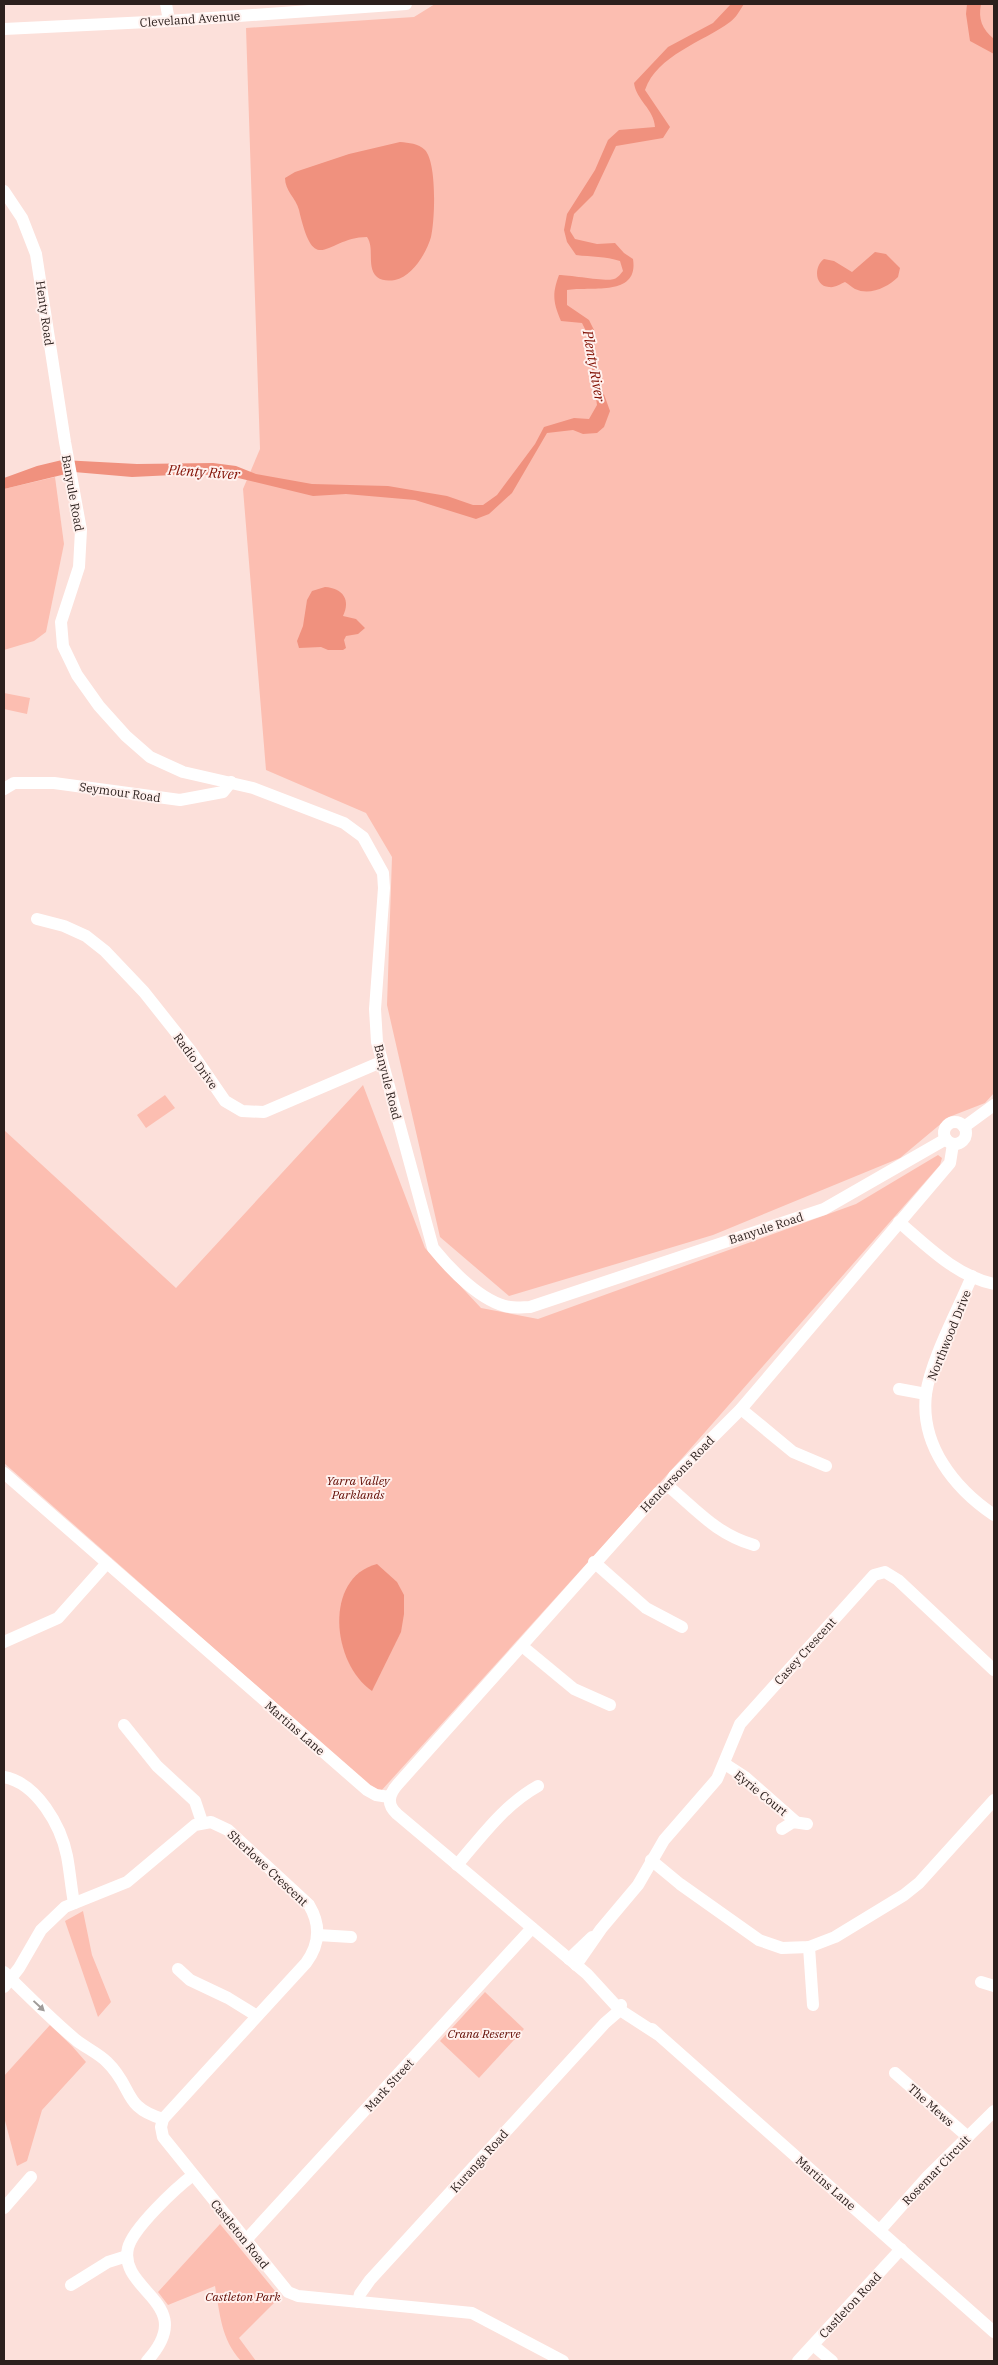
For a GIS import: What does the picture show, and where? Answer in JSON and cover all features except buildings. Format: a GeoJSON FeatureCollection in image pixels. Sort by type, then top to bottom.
{"type":"FeatureCollection","features":[{"type":"Feature","properties":{"kind":"street"},"geometry":{"type":"LineString","coordinates":[[166,4],[169,21]]}},
{"type":"Feature","properties":{"kind":"street","name":"Cleveland Avenue"},"geometry":{"type":"LineString","coordinates":[[4,29],[169,21],[406,4]]}},
{"type":"Feature","properties":{"kind":"street","name":"Henty Road"},"geometry":{"type":"LineString","coordinates":[[4,191],[22,218],[36,254],[65,442]]}},
{"type":"Feature","properties":{"kind":"street","name":"Banyule Road"},"geometry":{"type":"LineString","coordinates":[[65,442],[81,530],[79,567],[61,622],[63,646],[77,675],[99,706],[126,736],[150,756],[183,772],[253,788],[344,823],[362,836],[383,873],[384,888],[375,1009],[381,1062],[433,1248],[451,1270],[489,1299],[510,1307],[530,1307],[824,1209],[949,1142]]}},
{"type":"Feature","properties":{"kind":"street","name":"Seymour Road"},"geometry":{"type":"LineString","coordinates":[[4,789],[14,783],[54,783],[180,800],[223,792],[231,782]]}},
{"type":"Feature","properties":{"kind":"street","name":"Radio Drive"},"geometry":{"type":"LineString","coordinates":[[37,920],[64,926],[86,936],[105,951],[150,999],[190,1050],[225,1101],[242,1111],[264,1112],[381,1062]]}},
{"type":"Feature","properties":{"kind":"street"},"geometry":{"type":"LineString","coordinates":[[964,1127],[994,1105]]}},
{"type":"Feature","properties":{"kind":"street"},"geometry":{"type":"LineString","coordinates":[[958,1123],[964,1127],[965,1138],[960,1143],[949,1142],[944,1132],[950,1124],[958,1123]]}},
{"type":"Feature","properties":{"kind":"street","name":"Hendersons Road"},"geometry":{"type":"LineString","coordinates":[[390,1798],[398,1784],[522,1646],[594,1562],[658,1493],[668,1486],[674,1476],[741,1408],[950,1163],[949,1142]]}},
{"type":"Feature","properties":{"kind":"street"},"geometry":{"type":"LineString","coordinates":[[899,1222],[943,1260],[972,1276],[994,1284]]}},
{"type":"Feature","properties":{"kind":"street","name":"Northwood Drive"},"geometry":{"type":"LineString","coordinates":[[972,1276],[940,1352],[926,1394],[927,1422],[938,1456],[959,1486],[994,1515]]}},
{"type":"Feature","properties":{"kind":"street","name":"Northwood Drive"},"geometry":{"type":"LineString","coordinates":[[899,1390],[926,1394]]}},
{"type":"Feature","properties":{"kind":"street"},"geometry":{"type":"LineString","coordinates":[[741,1408],[793,1452],[826,1466]]}},
{"type":"Feature","properties":{"kind":"street","name":"Martins Lane"},"geometry":{"type":"LineString","coordinates":[[4,1473],[367,1790],[376,1795],[390,1798],[392,1810],[572,1962],[612,1993],[619,2007],[635,2012],[657,2034],[994,2332]]}},
{"type":"Feature","properties":{"kind":"street"},"geometry":{"type":"LineString","coordinates":[[668,1486],[712,1526],[737,1540],[754,1545]]}},
{"type":"Feature","properties":{"kind":"street"},"geometry":{"type":"LineString","coordinates":[[594,1562],[646,1608],[682,1627]]}},
{"type":"Feature","properties":{"kind":"street"},"geometry":{"type":"LineString","coordinates":[[4,1642],[58,1618],[107,1563]]}},
{"type":"Feature","properties":{"kind":"street","name":"Casey Crescent"},"geometry":{"type":"LineString","coordinates":[[572,1962],[628,1898],[664,1840],[713,1785],[725,1764],[733,1738],[745,1718],[878,1572],[885,1572],[898,1580],[994,1670]]}},
{"type":"Feature","properties":{"kind":"street"},"geometry":{"type":"LineString","coordinates":[[522,1646],[574,1689],[610,1705]]}},
{"type":"Feature","properties":{"kind":"street"},"geometry":{"type":"LineString","coordinates":[[4,1994],[8,1980],[25,1969],[32,1947],[48,1921],[74,1903],[117,1888],[128,1882],[188,1829],[202,1822],[195,1801],[157,1766],[124,1725]]}},
{"type":"Feature","properties":{"kind":"street","name":"Eyrie Court"},"geometry":{"type":"LineString","coordinates":[[725,1764],[745,1777],[802,1823],[782,1829]]}},
{"type":"Feature","properties":{"kind":"street"},"geometry":{"type":"LineString","coordinates":[[4,1777],[16,1781],[26,1788],[52,1817],[67,1856],[74,1903]]}},
{"type":"Feature","properties":{"kind":"street"},"geometry":{"type":"LineString","coordinates":[[457,1865],[504,1810],[521,1796],[538,1786]]}},
{"type":"Feature","properties":{"kind":"street"},"geometry":{"type":"LineString","coordinates":[[650,1863],[759,1940],[782,1948],[809,1948],[835,1937],[904,1895],[919,1883],[994,1800]]}},
{"type":"Feature","properties":{"kind":"street","name":"Sherlowe Crescent"},"geometry":{"type":"LineString","coordinates":[[202,1822],[211,1822],[228,1830],[296,1893],[313,1912],[318,1935]]}},
{"type":"Feature","properties":{"kind":"street","name":"Mark Street"},"geometry":{"type":"LineString","coordinates":[[245,2242],[532,1928]]}},
{"type":"Feature","properties":{"kind":"street"},"geometry":{"type":"LineString","coordinates":[[8,1980],[76,2040],[108,2063],[121,2078],[135,2106],[146,2114],[163,2119],[306,1962],[317,1945],[318,1935],[351,1937]]}},
{"type":"Feature","properties":{"kind":"street"},"geometry":{"type":"LineString","coordinates":[[809,1948],[813,2005]]}},
{"type":"Feature","properties":{"kind":"street"},"geometry":{"type":"LineString","coordinates":[[178,1969],[190,1980],[233,2000],[257,2016]]}},
{"type":"Feature","properties":{"kind":"street"},"geometry":{"type":"LineString","coordinates":[[981,1982],[994,1986]]}},
{"type":"Feature","properties":{"kind":"street","name":"Kuranga Road"},"geometry":{"type":"LineString","coordinates":[[358,2302],[360,2294],[370,2280],[619,2007]]}},
{"type":"Feature","properties":{"kind":"street","name":"The Mews"},"geometry":{"type":"LineString","coordinates":[[895,2073],[968,2137]]}},
{"type":"Feature","properties":{"kind":"street","name":"Rosemar Circuit"},"geometry":{"type":"LineString","coordinates":[[880,2230],[928,2176],[994,2111]]}},
{"type":"Feature","properties":{"kind":"street","name":"Castleton Road"},"geometry":{"type":"LineString","coordinates":[[163,2119],[161,2127],[163,2137],[245,2242],[288,2292],[298,2296],[472,2313],[563,2361]]}},
{"type":"Feature","properties":{"kind":"street"},"geometry":{"type":"LineString","coordinates":[[147,2361],[162,2344],[165,2322],[161,2311],[132,2272],[127,2256],[130,2241],[170,2195],[193,2175]]}},
{"type":"Feature","properties":{"kind":"street"},"geometry":{"type":"LineString","coordinates":[[4,2208],[32,2177]]}},
{"type":"Feature","properties":{"kind":"street","name":"Castleton Road"},"geometry":{"type":"LineString","coordinates":[[798,2361],[901,2249]]}},
{"type":"Feature","properties":{"kind":"street"},"geometry":{"type":"LineString","coordinates":[[71,2285],[108,2262],[127,2256]]}},
{"type":"Feature","properties":{"kind":"street"},"geometry":{"type":"LineString","coordinates":[[813,2345],[832,2361]]}},
{"type":"Feature","properties":{"kind":"green space"},"geometry":{"type":"Polygon","coordinates":[[[435,4],[994,4],[994,1093],[985,1103],[949,1117],[900,1158],[713,1235],[509,1296],[440,1237],[387,1005],[392,857],[366,813],[266,770],[243,489],[260,449],[246,28],[414,17],[435,4]]]}},
{"type":"Feature","properties":{"kind":"green space"},"geometry":{"type":"Polygon","coordinates":[[[55,477],[64,544],[46,632],[34,641],[4,650],[4,489],[55,477]]]}},
{"type":"Feature","properties":{"kind":"green space"},"geometry":{"type":"Polygon","coordinates":[[[4,693],[30,698],[27,714],[4,709],[4,693]]]}},
{"type":"Feature","properties":{"kind":"green space","name":"Yarra Valley Parklands"},"geometry":{"type":"Polygon","coordinates":[[[363,1085],[425,1248],[481,1308],[538,1319],[856,1204],[938,1155],[942,1158],[940,1165],[684,1456],[381,1791],[371,1787],[4,1463],[4,1130],[176,1288],[363,1085]]]}},
{"type":"Feature","properties":{"kind":"green space"},"geometry":{"type":"Polygon","coordinates":[[[165,1095],[175,1108],[146,1128],[137,1115],[165,1095]]]}},
{"type":"Feature","properties":{"kind":"green space"},"geometry":{"type":"Polygon","coordinates":[[[83,1911],[92,1955],[111,2002],[98,2017],[65,1921],[83,1911]]]}},
{"type":"Feature","properties":{"kind":"green space","name":"Crana Reserve"},"geometry":{"type":"Polygon","coordinates":[[[485,1992],[524,2029],[479,2078],[440,2041],[485,1992]]]}},
{"type":"Feature","properties":{"kind":"green space"},"geometry":{"type":"Polygon","coordinates":[[[50,2025],[86,2062],[42,2110],[27,2161],[17,2166],[4,2117],[4,2076],[50,2025]]]}},
{"type":"Feature","properties":{"kind":"green space","name":"Castleton Park"},"geometry":{"type":"Polygon","coordinates":[[[220,2224],[280,2297],[239,2338],[256,2361],[241,2361],[229,2344],[222,2326],[215,2286],[168,2305],[158,2292],[220,2224]]]}},
{"type":"Feature","properties":{"kind":"water","name":"Plenty River"},"geometry":{"type":"Polygon","coordinates":[[[731,4],[744,4],[732,20],[670,58],[651,78],[645,90],[670,127],[663,138],[616,146],[593,195],[574,214],[570,231],[575,239],[597,244],[615,243],[633,259],[633,271],[629,279],[621,284],[612,287],[567,290],[567,305],[589,320],[595,332],[595,352],[598,359],[597,375],[610,411],[604,427],[597,433],[583,434],[573,430],[547,433],[512,493],[489,514],[476,519],[415,500],[346,494],[313,496],[234,477],[194,474],[132,477],[74,472],[4,489],[4,478],[37,466],[62,460],[137,464],[213,463],[236,466],[256,474],[312,484],[388,486],[447,496],[473,505],[483,505],[497,495],[535,444],[544,427],[574,418],[589,419],[597,405],[587,333],[582,323],[561,321],[556,308],[554,293],[559,275],[610,280],[617,278],[623,271],[620,261],[604,257],[576,255],[567,242],[564,230],[567,214],[595,170],[608,140],[619,130],[655,127],[652,115],[638,95],[634,83],[668,47],[713,23],[731,4]]]}},
{"type":"Feature","properties":{"kind":"water"},"geometry":{"type":"Polygon","coordinates":[[[967,4],[981,4],[981,19],[986,31],[994,39],[994,54],[970,41],[966,14],[967,4]]]}},
{"type":"Feature","properties":{"kind":"water"},"geometry":{"type":"Polygon","coordinates":[[[400,142],[419,146],[425,150],[429,157],[432,167],[434,192],[432,229],[426,250],[413,269],[401,278],[386,280],[377,277],[374,273],[367,237],[353,239],[324,250],[317,249],[311,244],[298,206],[285,183],[285,178],[295,172],[349,154],[400,142]]]}},
{"type":"Feature","properties":{"kind":"water"},"geometry":{"type":"Polygon","coordinates":[[[875,252],[886,254],[900,268],[898,277],[884,287],[873,291],[861,291],[845,282],[829,287],[824,286],[818,280],[818,266],[824,259],[834,261],[852,272],[875,252]]]}},
{"type":"Feature","properties":{"kind":"water"},"geometry":{"type":"Polygon","coordinates":[[[325,587],[341,592],[346,600],[343,616],[356,619],[365,628],[358,634],[346,636],[344,640],[346,648],[343,650],[328,650],[321,647],[299,648],[297,641],[303,626],[307,600],[312,591],[325,587]]]}},
{"type":"Feature","properties":{"kind":"water"},"geometry":{"type":"Polygon","coordinates":[[[377,1564],[397,1582],[404,1595],[404,1614],[401,1632],[372,1691],[359,1678],[348,1662],[342,1643],[339,1623],[341,1603],[348,1586],[360,1572],[377,1564]]]}}]}
